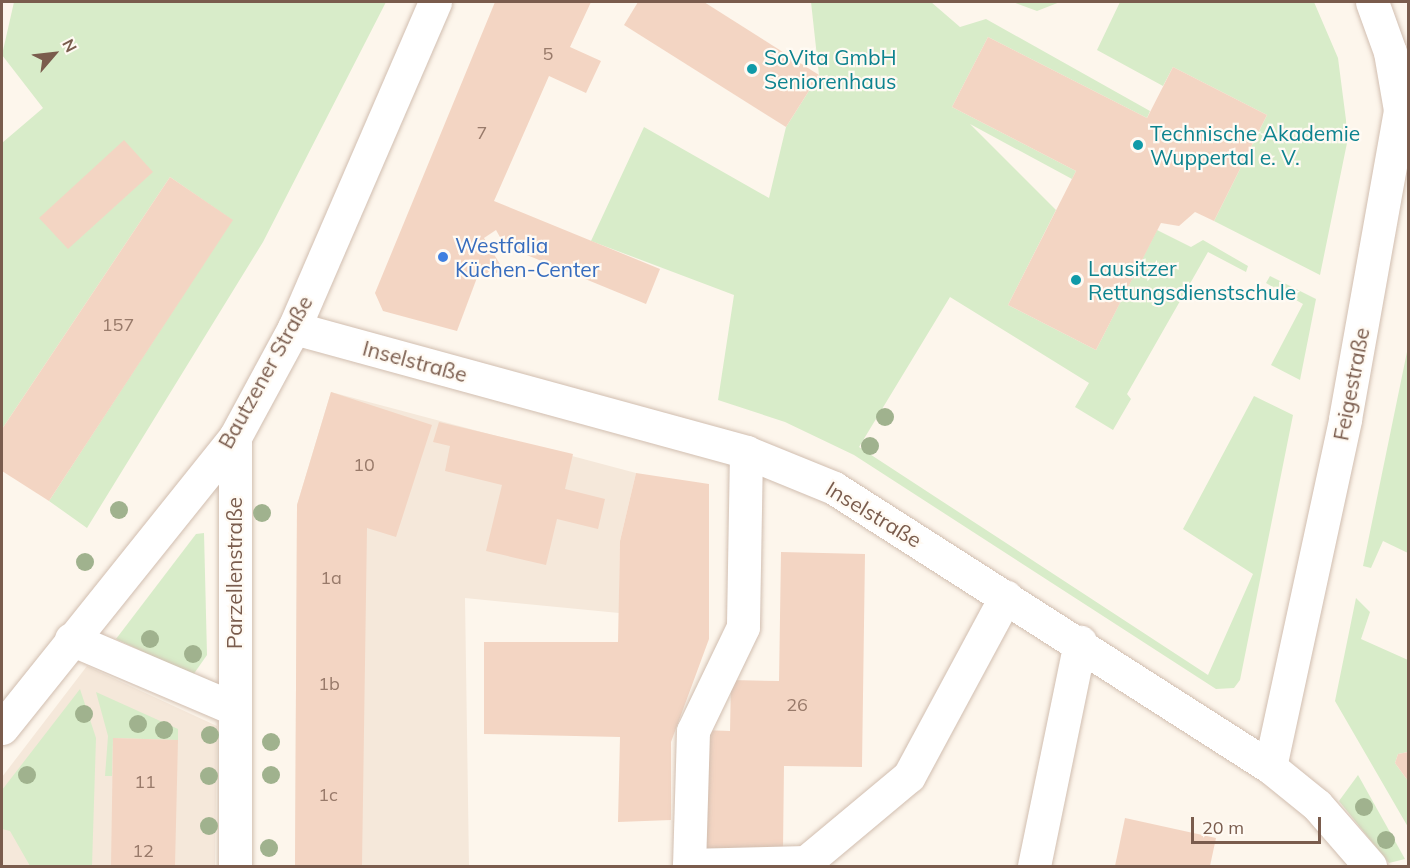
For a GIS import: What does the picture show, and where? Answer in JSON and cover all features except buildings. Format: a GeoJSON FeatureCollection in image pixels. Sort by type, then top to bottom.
{"type":"FeatureCollection","features":[{"type":"Feature","properties":{"kind":"street","name":"Bautzener Straße"},"geometry":{"type":"LineString","coordinates":[[2,728],[235,437],[294,328],[435,2]]}},
{"type":"Feature","properties":{"kind":"street","name":"Feigestraße"},"geometry":{"type":"LineString","coordinates":[[1270,767],[1345,419],[1400,110],[1390,51],[1372,2]]}},
{"type":"Feature","properties":{"kind":"street","name":"Inselstraße"},"geometry":{"type":"LineString","coordinates":[[294,328],[746,452],[834,488],[1080,642],[1270,767],[1317,805],[1370,867]]}},
{"type":"Feature","properties":{"kind":"street","name":"Parzellenstraße"},"geometry":{"type":"LineString","coordinates":[[235,437],[233,708],[236,867]]}},
{"type":"Feature","properties":{"kind":"street"},"geometry":{"type":"LineString","coordinates":[[746,452],[743,627],[693,731],[689,865],[806,862],[909,776],[1006,596]]}},
{"type":"Feature","properties":{"kind":"street"},"geometry":{"type":"LineString","coordinates":[[71,639],[233,708]]}},
{"type":"Feature","properties":{"kind":"street"},"geometry":{"type":"LineString","coordinates":[[1034,867],[1080,642]]}},
{"type":"Feature","properties":{"kind":"shaded area"},"geometry":{"type":"Polygon","coordinates":[[[331,392],[636,473],[620,541],[619,613],[465,598],[469,866],[295,866],[297,505],[331,392]]]}},
{"type":"Feature","properties":{"kind":"shaded area"},"geometry":{"type":"Polygon","coordinates":[[[87,666],[217,726],[215,866],[2,866],[2,777],[87,666]]]}},
{"type":"Feature","properties":{"kind":"green space"},"geometry":{"type":"Polygon","coordinates":[[[14,2],[386,2],[263,242],[87,528],[49,501],[232,220],[170,177],[2,429],[2,143],[43,108],[2,55],[14,2]]]}},
{"type":"Feature","properties":{"kind":"green space"},"geometry":{"type":"Polygon","coordinates":[[[811,2],[931,2],[960,27],[986,19],[1150,111],[1147,118],[988,37],[952,107],[1076,171],[1072,179],[970,124],[1056,210],[1008,305],[1096,350],[1157,230],[1191,247],[1203,240],[1248,266],[1246,272],[1208,252],[1127,394],[1131,399],[1113,430],[1075,407],[1089,383],[950,297],[859,447],[1208,675],[1253,574],[1183,529],[1254,396],[1293,415],[1240,680],[1234,688],[1216,689],[854,455],[785,422],[718,400],[734,295],[591,241],[644,127],[769,198],[786,127],[819,75],[811,2]]]}},
{"type":"Feature","properties":{"kind":"green space"},"geometry":{"type":"Polygon","coordinates":[[[1013,2],[1060,2],[1037,11],[1013,2]]]}},
{"type":"Feature","properties":{"kind":"green space"},"geometry":{"type":"Polygon","coordinates":[[[1120,2],[1314,2],[1338,58],[1347,143],[1320,275],[1214,221],[1267,115],[1173,67],[1163,86],[1097,50],[1120,2]]]}},
{"type":"Feature","properties":{"kind":"green space"},"geometry":{"type":"Polygon","coordinates":[[[1270,276],[1316,299],[1300,380],[1271,365],[1303,304],[1266,283],[1270,276]]]}},
{"type":"Feature","properties":{"kind":"green space"},"geometry":{"type":"Polygon","coordinates":[[[1408,347],[1408,553],[1383,541],[1371,568],[1363,566],[1408,347]]]}},
{"type":"Feature","properties":{"kind":"green space"},"geometry":{"type":"Polygon","coordinates":[[[204,533],[207,655],[193,675],[116,639],[196,534],[204,533]]]}},
{"type":"Feature","properties":{"kind":"green space"},"geometry":{"type":"Polygon","coordinates":[[[1356,598],[1370,612],[1361,639],[1408,660],[1408,752],[1398,754],[1395,763],[1408,781],[1408,827],[1335,701],[1356,598]]]}},
{"type":"Feature","properties":{"kind":"green space"},"geometry":{"type":"Polygon","coordinates":[[[80,689],[96,738],[92,866],[30,866],[10,831],[2,829],[2,790],[80,689]]]}},
{"type":"Feature","properties":{"kind":"green space"},"geometry":{"type":"Polygon","coordinates":[[[96,692],[178,729],[178,740],[113,738],[112,776],[105,776],[108,736],[96,692]]]}},
{"type":"Feature","properties":{"kind":"green space"},"geometry":{"type":"Polygon","coordinates":[[[1358,775],[1405,859],[1389,863],[1339,801],[1358,775]]]}},
{"type":"Feature","properties":{"kind":"place","name":"SoVita GmbH Seniorenhaus"},"geometry":{"type":"Point","coordinates":[752,69]}},
{"type":"Feature","properties":{"kind":"place","name":"Technische Akademie Wuppertal e. V."},"geometry":{"type":"Point","coordinates":[1138,145]}},
{"type":"Feature","properties":{"kind":"place","name":"Westfalia Küchen-Center"},"geometry":{"type":"Point","coordinates":[443,257]}},
{"type":"Feature","properties":{"kind":"place","name":"Lausitzer Rettungsdienstschule"},"geometry":{"type":"Point","coordinates":[1076,280]}}]}
